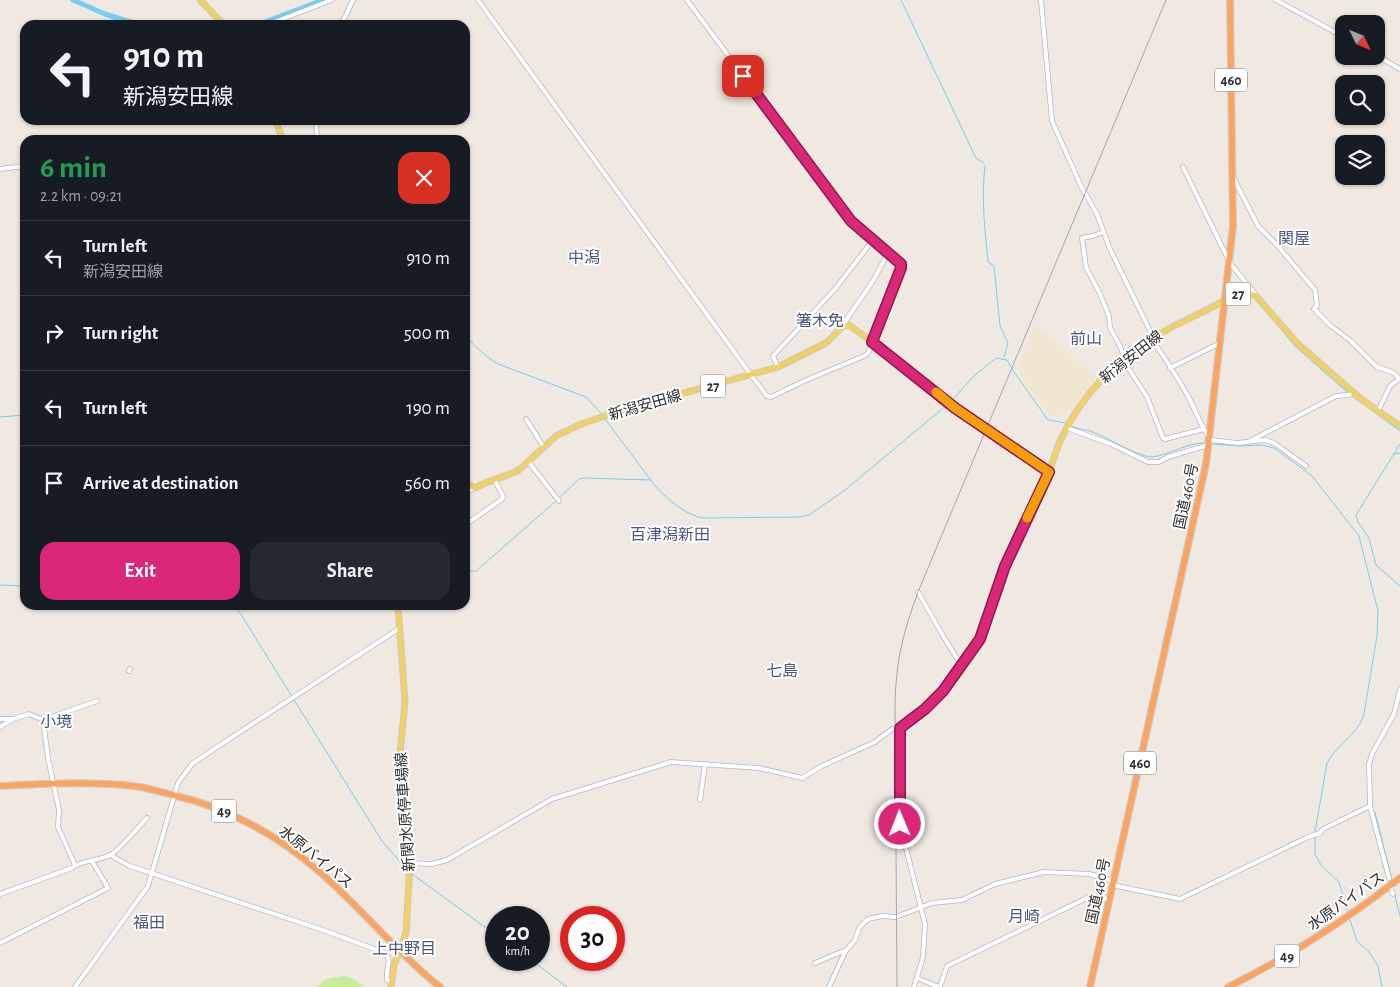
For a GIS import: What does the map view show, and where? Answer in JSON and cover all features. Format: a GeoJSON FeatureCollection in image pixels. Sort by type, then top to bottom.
{"type":"FeatureCollection","features":[{"type":"Feature","properties":{"kind":"highway","name":"国道460号"},"geometry":{"type":"LineString","coordinates":[[1090,987],[1206,464],[1233,226],[1234,179],[1230,0]]}},
{"type":"Feature","properties":{"kind":"highway","name":"水原バイパス"},"geometry":{"type":"LineString","coordinates":[[0,786],[83,783],[135,786],[203,803],[230,814],[285,844],[334,885],[400,952],[440,987]]}},
{"type":"Feature","properties":{"kind":"highway","name":"水原バイパス"},"geometry":{"type":"LineString","coordinates":[[1228,987],[1286,956],[1344,920],[1400,878]]}},
{"type":"Feature","properties":{"kind":"main road"},"geometry":{"type":"LineString","coordinates":[[200,0],[219,20]]}},
{"type":"Feature","properties":{"kind":"main road","name":"新潟安田線"},"geometry":{"type":"LineString","coordinates":[[1049,472],[1071,421],[1097,384],[1125,358],[1152,339],[1230,297],[1243,293],[1256,296]]}},
{"type":"Feature","properties":{"kind":"main road","name":"27"},"geometry":{"type":"LineString","coordinates":[[1256,296],[1298,344],[1352,392],[1400,426]]}},
{"type":"Feature","properties":{"kind":"main road"},"geometry":{"type":"LineString","coordinates":[[846,325],[849,325],[872,342],[949,403],[1049,472]]}},
{"type":"Feature","properties":{"kind":"main road","name":"新潟安田線"},"geometry":{"type":"LineString","coordinates":[[475,488],[513,472],[561,433],[594,419],[752,376],[778,367],[826,343],[846,325]]}},
{"type":"Feature","properties":{"kind":"main road"},"geometry":{"type":"LineString","coordinates":[[470,485],[475,488]]}},
{"type":"Feature","properties":{"kind":"main road","name":"新関水原停車場線"},"geometry":{"type":"LineString","coordinates":[[391,984],[394,965],[400,952],[407,922],[409,880],[400,754],[405,702],[398,610]]}},
{"type":"Feature","properties":{"kind":"street"},"geometry":{"type":"LineString","coordinates":[[280,20],[332,0]]}},
{"type":"Feature","properties":{"kind":"street"},"geometry":{"type":"LineString","coordinates":[[343,20],[353,0]]}},
{"type":"Feature","properties":{"kind":"street"},"geometry":{"type":"LineString","coordinates":[[478,0],[752,376],[767,396],[772,397],[804,381],[868,354],[901,264],[856,226],[845,213],[687,0]]}},
{"type":"Feature","properties":{"kind":"street"},"geometry":{"type":"LineString","coordinates":[[1041,0],[1052,121],[1081,186],[1097,214],[1103,232],[1152,335],[1152,339],[1161,350],[1190,400],[1209,441]]}},
{"type":"Feature","properties":{"kind":"street"},"geometry":{"type":"LineString","coordinates":[[1276,0],[1335,32]]}},
{"type":"Feature","properties":{"kind":"street"},"geometry":{"type":"LineString","coordinates":[[1385,60],[1400,68]]}},
{"type":"Feature","properties":{"kind":"street"},"geometry":{"type":"LineString","coordinates":[[0,168],[20,166]]}},
{"type":"Feature","properties":{"kind":"street"},"geometry":{"type":"LineString","coordinates":[[1183,167],[1230,263],[1256,296]]}},
{"type":"Feature","properties":{"kind":"street"},"geometry":{"type":"LineString","coordinates":[[1234,179],[1258,226],[1277,245],[1315,290],[1317,305],[1314,309],[1331,326],[1351,341],[1377,367],[1392,372],[1398,377],[1398,380],[1388,390],[1378,411]]}},
{"type":"Feature","properties":{"kind":"street"},"geometry":{"type":"LineString","coordinates":[[1103,232],[1082,238],[1086,267],[1109,316],[1110,328],[1129,369],[1148,397],[1163,438],[1204,429]]}},
{"type":"Feature","properties":{"kind":"street"},"geometry":{"type":"LineString","coordinates":[[778,367],[773,356],[835,289],[873,240]]}},
{"type":"Feature","properties":{"kind":"street"},"geometry":{"type":"LineString","coordinates":[[846,325],[846,320],[873,280],[888,253]]}},
{"type":"Feature","properties":{"kind":"street"},"geometry":{"type":"LineString","coordinates":[[1170,368],[1220,343]]}},
{"type":"Feature","properties":{"kind":"street"},"geometry":{"type":"LineString","coordinates":[[1248,442],[1336,396],[1349,396],[1352,392]]}},
{"type":"Feature","properties":{"kind":"street"},"geometry":{"type":"LineString","coordinates":[[526,419],[543,446]]}},
{"type":"Feature","properties":{"kind":"street"},"geometry":{"type":"LineString","coordinates":[[1067,428],[1111,444],[1148,462],[1159,462],[1211,440],[1222,442],[1266,440],[1306,466]]}},
{"type":"Feature","properties":{"kind":"street"},"geometry":{"type":"LineString","coordinates":[[528,461],[558,499]]}},
{"type":"Feature","properties":{"kind":"street"},"geometry":{"type":"LineString","coordinates":[[409,865],[432,864],[446,860],[552,799],[671,762],[759,768],[802,778],[824,765],[875,742],[892,729],[900,728],[932,703],[943,691],[980,639],[1005,566],[1049,472]]}},
{"type":"Feature","properties":{"kind":"street"},"geometry":{"type":"LineString","coordinates":[[470,521],[502,498],[494,479]]}},
{"type":"Feature","properties":{"kind":"street"},"geometry":{"type":"LineString","coordinates":[[470,490],[475,488]]}},
{"type":"Feature","properties":{"kind":"street"},"geometry":{"type":"LineString","coordinates":[[918,592],[961,664]]}},
{"type":"Feature","properties":{"kind":"street"},"geometry":{"type":"LineString","coordinates":[[74,987],[142,896],[153,874],[178,784],[194,763],[400,628]]}},
{"type":"Feature","properties":{"kind":"street"},"geometry":{"type":"LineString","coordinates":[[1389,878],[1370,806],[1369,764],[1372,754],[1394,714],[1400,690]]}},
{"type":"Feature","properties":{"kind":"street"},"geometry":{"type":"LineString","coordinates":[[0,720],[13,719],[29,714],[43,720],[97,701]]}},
{"type":"Feature","properties":{"kind":"street"},"geometry":{"type":"LineString","coordinates":[[0,728],[13,719]]}},
{"type":"Feature","properties":{"kind":"street"},"geometry":{"type":"LineString","coordinates":[[43,720],[48,758],[60,810],[58,827],[75,865]]}},
{"type":"Feature","properties":{"kind":"street"},"geometry":{"type":"LineString","coordinates":[[900,728],[900,824],[922,908],[926,932],[923,957],[914,987]]}},
{"type":"Feature","properties":{"kind":"street"},"geometry":{"type":"LineString","coordinates":[[700,800],[705,764]]}},
{"type":"Feature","properties":{"kind":"street"},"geometry":{"type":"LineString","coordinates":[[830,987],[846,950],[855,940],[859,928],[868,919],[882,916],[896,917],[932,903],[962,900],[994,884],[1044,872],[1089,874],[1113,883],[1174,899],[1187,899],[1306,838],[1318,834],[1323,828],[1370,806]]}},
{"type":"Feature","properties":{"kind":"street"},"geometry":{"type":"LineString","coordinates":[[0,894],[84,861],[92,861],[110,855],[147,818]]}},
{"type":"Feature","properties":{"kind":"street"},"geometry":{"type":"LineString","coordinates":[[110,855],[130,866],[320,928],[385,953],[389,960],[386,977],[391,984]]}},
{"type":"Feature","properties":{"kind":"street"},"geometry":{"type":"LineString","coordinates":[[0,942],[108,888],[92,861]]}},
{"type":"Feature","properties":{"kind":"street"},"geometry":{"type":"LineString","coordinates":[[1391,888],[1393,894]]}},
{"type":"Feature","properties":{"kind":"street"},"geometry":{"type":"LineString","coordinates":[[917,978],[939,987],[947,966],[1093,895],[1110,900]]}},
{"type":"Feature","properties":{"kind":"street"},"geometry":{"type":"LineString","coordinates":[[815,963],[846,950]]}},
{"type":"Feature","properties":{"kind":"shaded area"},"geometry":{"type":"Polygon","coordinates":[[[1035,325],[1097,377],[1083,393],[1071,412],[1064,409],[1058,417],[1053,418],[1049,415],[1020,375],[1018,366],[1035,325]]]}},
{"type":"Feature","properties":{"kind":"green space"},"geometry":{"type":"Polygon","coordinates":[[[343,976],[355,980],[364,987],[316,987],[326,979],[343,976]]]}},
{"type":"Feature","properties":{"kind":"waterway"},"geometry":{"type":"LineString","coordinates":[[73,0],[124,20]]}},
{"type":"Feature","properties":{"kind":"waterway"},"geometry":{"type":"LineString","coordinates":[[270,20],[323,0]]}},
{"type":"Feature","properties":{"kind":"waterway"},"geometry":{"type":"LineString","coordinates":[[901,0],[976,158],[984,163]]}},
{"type":"Feature","properties":{"kind":"waterway"},"geometry":{"type":"LineString","coordinates":[[985,166],[983,202],[988,262],[994,266],[1000,326],[1008,343],[1004,357]]}},
{"type":"Feature","properties":{"kind":"waterway"},"geometry":{"type":"LineString","coordinates":[[1261,306],[1295,346],[1348,393]]}},
{"type":"Feature","properties":{"kind":"waterway"},"geometry":{"type":"LineString","coordinates":[[470,340],[480,351],[498,364],[586,397],[602,414]]}},
{"type":"Feature","properties":{"kind":"waterway"},"geometry":{"type":"LineString","coordinates":[[951,401],[975,375],[996,358],[1007,360],[1048,420],[1066,423]]}},
{"type":"Feature","properties":{"kind":"waterway"},"geometry":{"type":"LineString","coordinates":[[1351,395],[1400,431]]}},
{"type":"Feature","properties":{"kind":"waterway"},"geometry":{"type":"LineString","coordinates":[[605,419],[656,487],[672,502],[690,514],[703,518],[799,517],[809,515],[845,490],[948,404]]}},
{"type":"Feature","properties":{"kind":"waterway"},"geometry":{"type":"LineString","coordinates":[[0,417],[20,415]]}},
{"type":"Feature","properties":{"kind":"waterway"},"geometry":{"type":"LineString","coordinates":[[1069,425],[1092,432],[1133,451],[1153,457],[1193,444],[1207,443]]}},
{"type":"Feature","properties":{"kind":"waterway"},"geometry":{"type":"LineString","coordinates":[[1211,444],[1261,445],[1274,448],[1312,476],[1359,536],[1378,611],[1377,636],[1364,714],[1357,728],[1327,763],[1315,832],[1315,854],[1321,865],[1339,882],[1348,913]]}},
{"type":"Feature","properties":{"kind":"waterway"},"geometry":{"type":"LineString","coordinates":[[1400,444],[1356,515],[1358,522],[1369,538],[1376,565],[1400,586]]}},
{"type":"Feature","properties":{"kind":"waterway"},"geometry":{"type":"LineString","coordinates":[[1394,454],[1400,453]]}},
{"type":"Feature","properties":{"kind":"waterway"},"geometry":{"type":"LineString","coordinates":[[559,498],[579,479],[584,478],[650,480]]}},
{"type":"Feature","properties":{"kind":"waterway"},"geometry":{"type":"LineString","coordinates":[[470,571],[476,571],[556,501]]}},
{"type":"Feature","properties":{"kind":"waterway"},"geometry":{"type":"LineString","coordinates":[[0,585],[20,586]]}},
{"type":"Feature","properties":{"kind":"waterway"},"geometry":{"type":"LineString","coordinates":[[238,610],[382,841],[407,870]]}},
{"type":"Feature","properties":{"kind":"waterway"},"geometry":{"type":"LineString","coordinates":[[1375,812],[1391,876]]}},
{"type":"Feature","properties":{"kind":"waterway"},"geometry":{"type":"LineString","coordinates":[[412,874],[485,927]]}},
{"type":"Feature","properties":{"kind":"waterway"},"geometry":{"type":"LineString","coordinates":[[1393,887],[1400,916]]}},
{"type":"Feature","properties":{"kind":"waterway"},"geometry":{"type":"LineString","coordinates":[[1349,917],[1357,941],[1369,952],[1378,966],[1382,987]]}},
{"type":"Feature","properties":{"kind":"waterway"},"geometry":{"type":"LineString","coordinates":[[546,971],[567,987]]}},
{"type":"Feature","properties":{"kind":"railway"},"geometry":{"type":"LineString","coordinates":[[897,987],[895,704],[897,674],[904,634],[918,592],[1166,0]]}},
{"type":"Feature","properties":{"kind":"slow traffic"},"geometry":{"type":"LineString","coordinates":[[936,392],[955,408],[1049,472],[1027,518]]}},
{"type":"Feature","properties":{"kind":"district","name":"関屋"},"geometry":{"type":"Point","coordinates":[1294,238]}},
{"type":"Feature","properties":{"kind":"district","name":"中潟"},"geometry":{"type":"Point","coordinates":[584,257]}},
{"type":"Feature","properties":{"kind":"district","name":"箸木免"},"geometry":{"type":"Point","coordinates":[820,320]}},
{"type":"Feature","properties":{"kind":"district","name":"前山"},"geometry":{"type":"Point","coordinates":[1086,338]}},
{"type":"Feature","properties":{"kind":"district","name":"百津潟新田"},"geometry":{"type":"Point","coordinates":[670,534]}},
{"type":"Feature","properties":{"kind":"district","name":"七島"},"geometry":{"type":"Point","coordinates":[782,670]}},
{"type":"Feature","properties":{"kind":"district","name":"小境"},"geometry":{"type":"Point","coordinates":[56,721]}},
{"type":"Feature","properties":{"kind":"district","name":"月崎"},"geometry":{"type":"Point","coordinates":[1024,916]}},
{"type":"Feature","properties":{"kind":"district","name":"福田"},"geometry":{"type":"Point","coordinates":[149,922]}},
{"type":"Feature","properties":{"kind":"district","name":"上中野目"},"geometry":{"type":"Point","coordinates":[404,948]}},
{"type":"Feature","properties":{"kind":"route"},"geometry":{"type":"LineString","coordinates":[[743,76],[851,221],[901,264],[872,342],[955,408],[1049,472],[1005,566],[980,639],[943,691],[932,703],[900,728],[900,824]]}}]}
